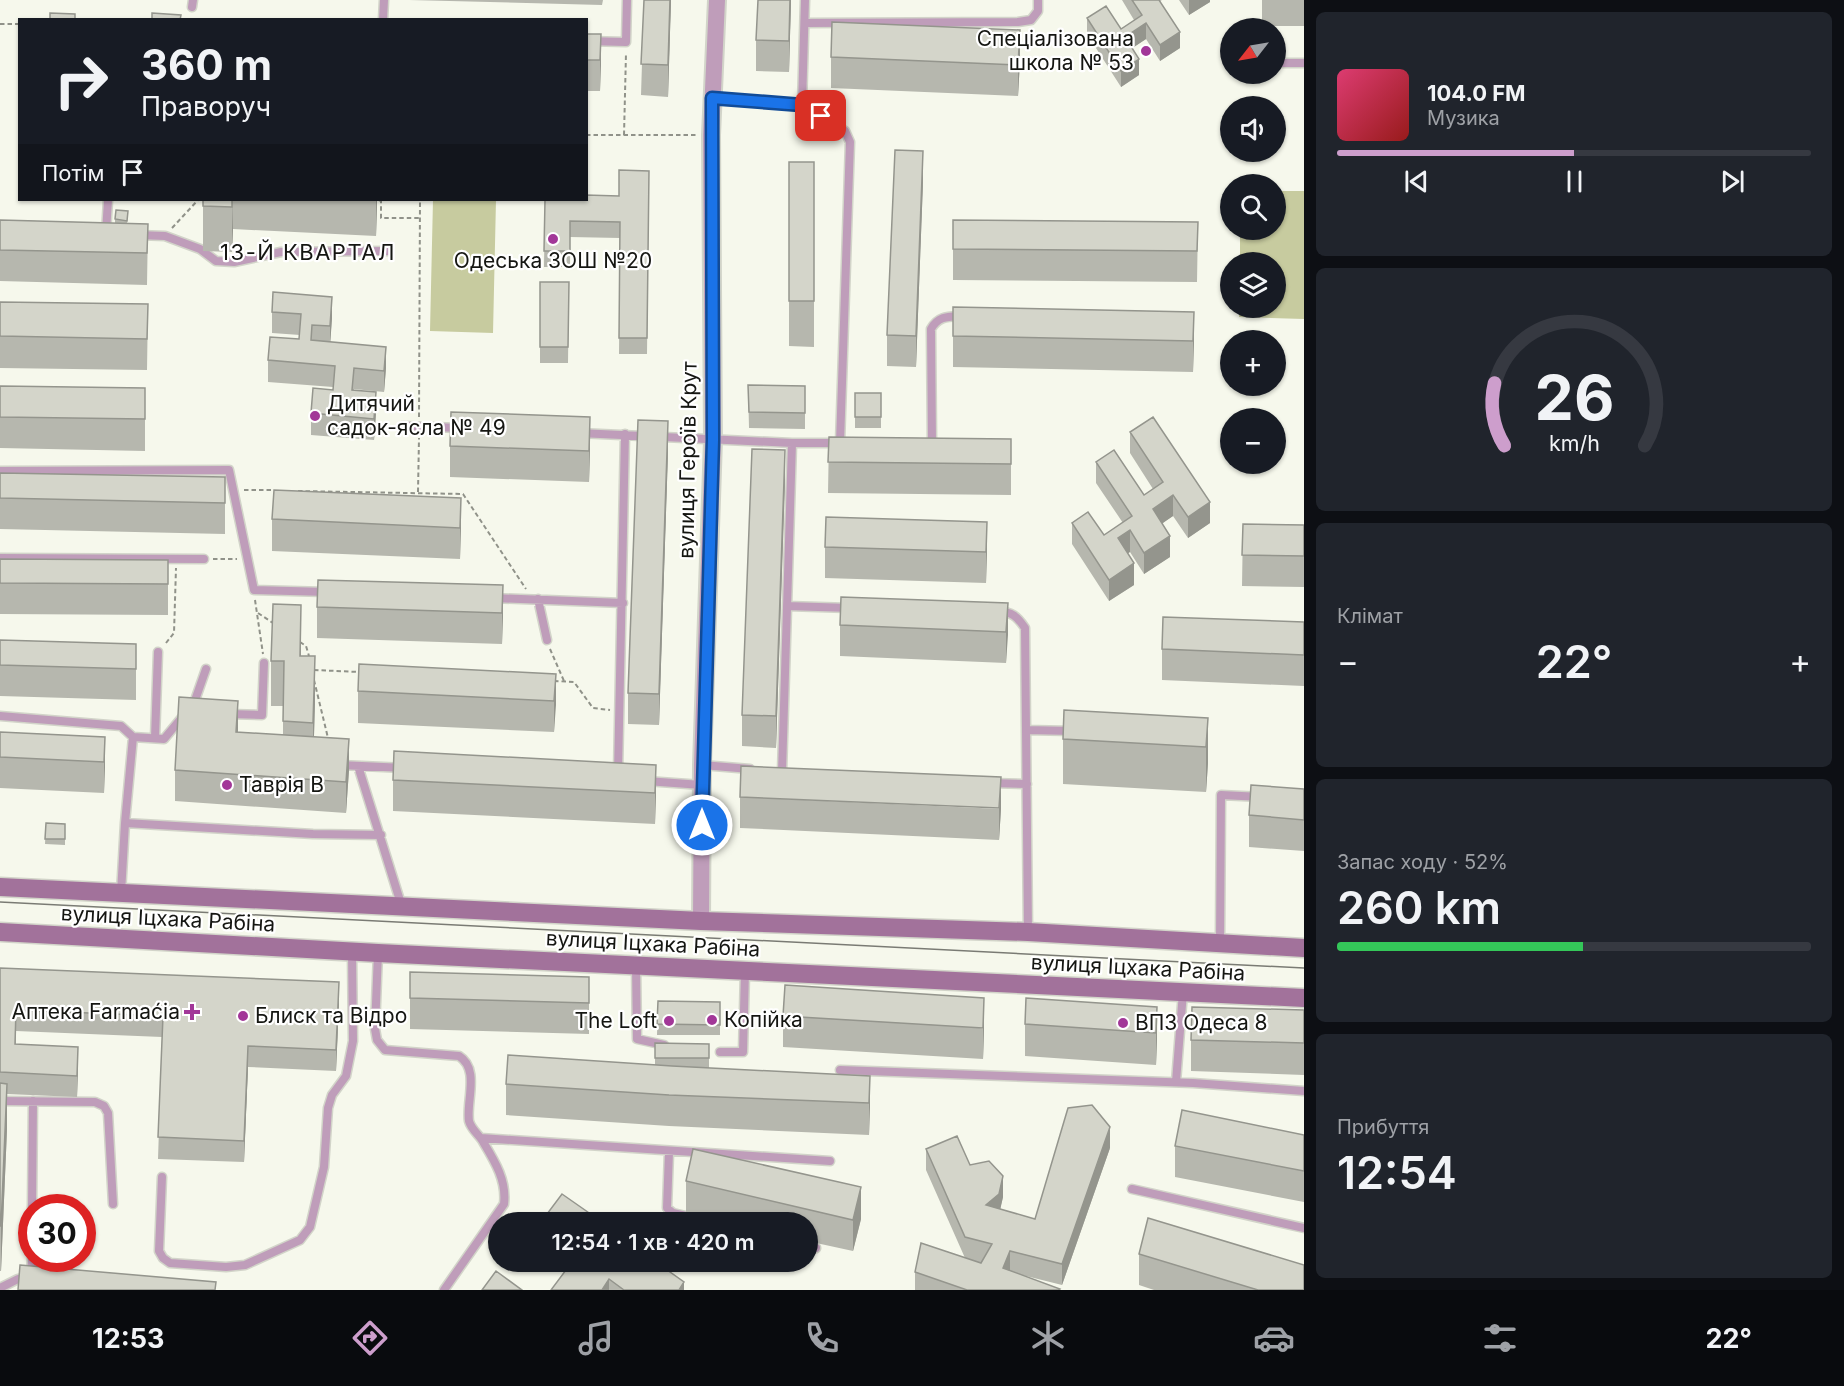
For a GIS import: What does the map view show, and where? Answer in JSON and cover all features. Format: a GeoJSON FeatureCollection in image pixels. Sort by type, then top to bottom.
{"type":"FeatureCollection","features":[{"type":"Feature","properties":{"kind":"main road","name":"вулиця Іцхака Рабіна"},"geometry":{"type":"LineString","coordinates":[[0,887],[403,908],[1028,932],[1304,948]]}},
{"type":"Feature","properties":{"kind":"main road","name":"вулиця Іцхака Рабіна"},"geometry":{"type":"LineString","coordinates":[[0,932],[352,952],[1304,998]]}},
{"type":"Feature","properties":{"kind":"street","name":"вулиця Героїв Крут"},"geometry":{"type":"LineString","coordinates":[[701,921],[702,765],[713,440],[711,135],[717,0]]}},
{"type":"Feature","properties":{"kind":"lane"},"geometry":{"type":"LineString","coordinates":[[383,18],[384,0]]}},
{"type":"Feature","properties":{"kind":"lane"},"geometry":{"type":"LineString","coordinates":[[588,41],[626,42],[627,0]]}},
{"type":"Feature","properties":{"kind":"lane"},"geometry":{"type":"LineString","coordinates":[[802,105],[805,0]]}},
{"type":"Feature","properties":{"kind":"lane"},"geometry":{"type":"LineString","coordinates":[[805,23],[1018,22],[1031,20],[1038,11],[1038,0]]}},
{"type":"Feature","properties":{"kind":"lane"},"geometry":{"type":"LineString","coordinates":[[1286,63],[1304,63]]}},
{"type":"Feature","properties":{"kind":"lane"},"geometry":{"type":"LineString","coordinates":[[712,98],[802,105],[845,131],[850,142],[840,443]]}},
{"type":"Feature","properties":{"kind":"lane"},"geometry":{"type":"LineString","coordinates":[[106,233],[108,201]]}},
{"type":"Feature","properties":{"kind":"lane"},"geometry":{"type":"LineString","coordinates":[[94,233],[118,234]]}},
{"type":"Feature","properties":{"kind":"lane"},"geometry":{"type":"LineString","coordinates":[[130,234],[165,236],[200,249],[216,261],[234,262],[280,252],[388,251]]}},
{"type":"Feature","properties":{"kind":"lane"},"geometry":{"type":"LineString","coordinates":[[932,444],[931,329],[936,321],[944,316],[978,316]]}},
{"type":"Feature","properties":{"kind":"lane"},"geometry":{"type":"LineString","coordinates":[[403,426],[465,428]]}},
{"type":"Feature","properties":{"kind":"lane"},"geometry":{"type":"LineString","coordinates":[[568,432],[713,440],[852,444]]}},
{"type":"Feature","properties":{"kind":"lane"},"geometry":{"type":"LineString","coordinates":[[618,780],[625,434]]}},
{"type":"Feature","properties":{"kind":"lane"},"geometry":{"type":"LineString","coordinates":[[782,772],[792,443]]}},
{"type":"Feature","properties":{"kind":"lane"},"geometry":{"type":"LineString","coordinates":[[921,444],[943,444]]}},
{"type":"Feature","properties":{"kind":"lane"},"geometry":{"type":"LineString","coordinates":[[0,471],[230,470],[254,590],[335,593]]}},
{"type":"Feature","properties":{"kind":"lane"},"geometry":{"type":"LineString","coordinates":[[0,558],[204,559]]}},
{"type":"Feature","properties":{"kind":"lane"},"geometry":{"type":"LineString","coordinates":[[486,598],[623,603]]}},
{"type":"Feature","properties":{"kind":"lane"},"geometry":{"type":"LineString","coordinates":[[536,599],[547,640]]}},
{"type":"Feature","properties":{"kind":"lane"},"geometry":{"type":"LineString","coordinates":[[787,606],[857,608]]}},
{"type":"Feature","properties":{"kind":"lane"},"geometry":{"type":"LineString","coordinates":[[986,611],[1010,612],[1025,628],[1028,932]]}},
{"type":"Feature","properties":{"kind":"lane"},"geometry":{"type":"LineString","coordinates":[[155,738],[158,652]]}},
{"type":"Feature","properties":{"kind":"lane"},"geometry":{"type":"LineString","coordinates":[[214,713],[262,716],[264,663]]}},
{"type":"Feature","properties":{"kind":"lane"},"geometry":{"type":"LineString","coordinates":[[190,712],[206,669]]}},
{"type":"Feature","properties":{"kind":"lane"},"geometry":{"type":"LineString","coordinates":[[0,716],[121,726],[133,737],[164,739],[186,712],[202,713]]}},
{"type":"Feature","properties":{"kind":"lane"},"geometry":{"type":"LineString","coordinates":[[1026,730],[1083,732]]}},
{"type":"Feature","properties":{"kind":"lane"},"geometry":{"type":"LineString","coordinates":[[120,893],[133,737]]}},
{"type":"Feature","properties":{"kind":"lane"},"geometry":{"type":"LineString","coordinates":[[331,764],[416,769]]}},
{"type":"Feature","properties":{"kind":"lane"},"geometry":{"type":"LineString","coordinates":[[702,765],[759,770]]}},
{"type":"Feature","properties":{"kind":"lane"},"geometry":{"type":"LineString","coordinates":[[358,766],[403,908]]}},
{"type":"Feature","properties":{"kind":"lane"},"geometry":{"type":"LineString","coordinates":[[771,771],[794,773]]}},
{"type":"Feature","properties":{"kind":"lane"},"geometry":{"type":"LineString","coordinates":[[606,779],[628,780]]}},
{"type":"Feature","properties":{"kind":"lane"},"geometry":{"type":"LineString","coordinates":[[639,781],[702,785]]}},
{"type":"Feature","properties":{"kind":"lane"},"geometry":{"type":"LineString","coordinates":[[980,782],[1026,784]]}},
{"type":"Feature","properties":{"kind":"lane"},"geometry":{"type":"LineString","coordinates":[[1221,943],[1221,795],[1268,797]]}},
{"type":"Feature","properties":{"kind":"lane"},"geometry":{"type":"LineString","coordinates":[[125,823],[312,834],[381,835]]}},
{"type":"Feature","properties":{"kind":"lane"},"geometry":{"type":"LineString","coordinates":[[162,1177],[159,1251],[170,1263],[226,1267],[245,1265],[300,1240],[310,1227],[324,1167],[328,1108],[332,1095],[346,1076],[353,1041],[352,952]]}},
{"type":"Feature","properties":{"kind":"lane"},"geometry":{"type":"LineString","coordinates":[[378,953],[375,1029],[377,1040],[385,1050],[459,1056],[466,1060],[470,1070],[469,1122],[481,1138],[503,1178],[506,1193],[504,1204],[444,1290]]}},
{"type":"Feature","properties":{"kind":"lane"},"geometry":{"type":"LineString","coordinates":[[636,965],[637,1039],[678,1046]]}},
{"type":"Feature","properties":{"kind":"lane"},"geometry":{"type":"LineString","coordinates":[[720,1052],[743,1052],[745,971]]}},
{"type":"Feature","properties":{"kind":"lane"},"geometry":{"type":"LineString","coordinates":[[1176,1082],[1183,992]]}},
{"type":"Feature","properties":{"kind":"lane"},"geometry":{"type":"LineString","coordinates":[[840,1070],[1176,1082],[1304,1091]]}},
{"type":"Feature","properties":{"kind":"lane"},"geometry":{"type":"LineString","coordinates":[[0,1101],[95,1102],[104,1106],[108,1113],[113,1204]]}},
{"type":"Feature","properties":{"kind":"lane"},"geometry":{"type":"LineString","coordinates":[[32,1194],[33,1101]]}},
{"type":"Feature","properties":{"kind":"lane"},"geometry":{"type":"LineString","coordinates":[[481,1138],[830,1161]]}},
{"type":"Feature","properties":{"kind":"lane"},"geometry":{"type":"LineString","coordinates":[[669,1152],[667,1208],[672,1212]]}},
{"type":"Feature","properties":{"kind":"lane"},"geometry":{"type":"LineString","coordinates":[[1132,1189],[1304,1228]]}},
{"type":"Feature","properties":{"kind":"lane"},"geometry":{"type":"LineString","coordinates":[[31,1272],[31,1278]]}},
{"type":"Feature","properties":{"kind":"lane"},"geometry":{"type":"LineString","coordinates":[[0,1288],[18,1279],[42,1279]]}},
{"type":"Feature","properties":{"kind":"path"},"geometry":{"type":"LineString","coordinates":[[0,24],[18,24]]}},
{"type":"Feature","properties":{"kind":"path"},"geometry":{"type":"LineString","coordinates":[[624,135],[626,42]]}},
{"type":"Feature","properties":{"kind":"path"},"geometry":{"type":"LineString","coordinates":[[588,135],[711,135]]}},
{"type":"Feature","properties":{"kind":"path"},"geometry":{"type":"LineString","coordinates":[[165,236],[197,201]]}},
{"type":"Feature","properties":{"kind":"path"},"geometry":{"type":"LineString","coordinates":[[381,201],[381,218],[420,218]]}},
{"type":"Feature","properties":{"kind":"path"},"geometry":{"type":"LineString","coordinates":[[418,492],[420,201]]}},
{"type":"Feature","properties":{"kind":"path"},"geometry":{"type":"LineString","coordinates":[[233,490],[279,490]]}},
{"type":"Feature","properties":{"kind":"path"},"geometry":{"type":"LineString","coordinates":[[291,491],[463,494],[536,599]]}},
{"type":"Feature","properties":{"kind":"path"},"geometry":{"type":"LineString","coordinates":[[158,652],[174,633],[176,559]]}},
{"type":"Feature","properties":{"kind":"path"},"geometry":{"type":"LineString","coordinates":[[204,559],[247,560]]}},
{"type":"Feature","properties":{"kind":"path"},"geometry":{"type":"LineString","coordinates":[[254,590],[264,663]]}},
{"type":"Feature","properties":{"kind":"path"},"geometry":{"type":"LineString","coordinates":[[258,613],[277,626]]}},
{"type":"Feature","properties":{"kind":"path"},"geometry":{"type":"LineString","coordinates":[[297,639],[306,646],[310,662]]}},
{"type":"Feature","properties":{"kind":"path"},"geometry":{"type":"LineString","coordinates":[[547,640],[564,681]]}},
{"type":"Feature","properties":{"kind":"path"},"geometry":{"type":"LineString","coordinates":[[312,669],[369,672]]}},
{"type":"Feature","properties":{"kind":"path"},"geometry":{"type":"LineString","coordinates":[[314,680],[331,764]]}},
{"type":"Feature","properties":{"kind":"path"},"geometry":{"type":"LineString","coordinates":[[552,681],[574,682],[593,708],[620,711]]}},
{"type":"Feature","properties":{"kind":"green space"},"geometry":{"type":"Polygon","coordinates":[[[1286,191],[1304,191],[1304,319],[1272,318],[1286,318],[1286,252],[1240,252],[1240,240],[1286,240],[1286,191]]]}},
{"type":"Feature","properties":{"kind":"green space"},"geometry":{"type":"Polygon","coordinates":[[[433,201],[496,201],[493,333],[430,331],[433,201]]]}},
{"type":"Feature","properties":{"kind":"building"},"geometry":{"type":"Polygon","coordinates":[[[644,0],[670,0],[668,65],[641,64],[644,0]]]}},
{"type":"Feature","properties":{"kind":"building"},"geometry":{"type":"Polygon","coordinates":[[[758,0],[790,0],[789,41],[756,40],[758,0]]]}},
{"type":"Feature","properties":{"kind":"building"},"geometry":{"type":"Polygon","coordinates":[[[1132,0],[1159,0],[1180,32],[1160,45],[1146,23],[1125,37],[1139,59],[1121,71],[1087,18],[1106,6],[1121,29],[1142,15],[1132,0]]]}},
{"type":"Feature","properties":{"kind":"building"},"geometry":{"type":"Polygon","coordinates":[[[50,13],[75,14],[75,18],[50,18],[50,13]]]}},
{"type":"Feature","properties":{"kind":"building"},"geometry":{"type":"Polygon","coordinates":[[[152,13],[181,15],[180,18],[152,18],[152,13]]]}},
{"type":"Feature","properties":{"kind":"building"},"geometry":{"type":"Polygon","coordinates":[[[832,22],[1020,30],[1018,65],[831,57],[832,22]]]}},
{"type":"Feature","properties":{"kind":"building"},"geometry":{"type":"Polygon","coordinates":[[[588,34],[601,34],[600,60],[588,60],[588,34]]]}},
{"type":"Feature","properties":{"kind":"building"},"geometry":{"type":"Polygon","coordinates":[[[895,150],[923,151],[916,336],[887,335],[895,150]]]}},
{"type":"Feature","properties":{"kind":"building"},"geometry":{"type":"Polygon","coordinates":[[[789,162],[814,162],[814,301],[789,301],[789,162]]]}},
{"type":"Feature","properties":{"kind":"building"},"geometry":{"type":"Polygon","coordinates":[[[619,170],[649,171],[647,338],[619,338],[620,222],[570,221],[570,251],[544,251],[545,201],[588,201],[588,195],[619,196],[619,170]]]}},
{"type":"Feature","properties":{"kind":"building"},"geometry":{"type":"Polygon","coordinates":[[[203,201],[232,201],[232,207],[203,206],[203,201]]]}},
{"type":"Feature","properties":{"kind":"building"},"geometry":{"type":"Polygon","coordinates":[[[116,210],[128,211],[127,221],[115,219],[116,210]]]}},
{"type":"Feature","properties":{"kind":"building"},"geometry":{"type":"Polygon","coordinates":[[[0,220],[148,224],[147,253],[0,250],[0,220]]]}},
{"type":"Feature","properties":{"kind":"building"},"geometry":{"type":"Polygon","coordinates":[[[953,220],[1198,222],[1197,251],[953,249],[953,220]]]}},
{"type":"Feature","properties":{"kind":"building"},"geometry":{"type":"Polygon","coordinates":[[[540,282],[569,282],[568,347],[540,347],[540,282]]]}},
{"type":"Feature","properties":{"kind":"building"},"geometry":{"type":"Polygon","coordinates":[[[273,292],[332,297],[330,326],[312,325],[311,340],[386,347],[384,371],[354,368],[352,390],[376,392],[374,419],[311,413],[313,388],[333,390],[335,366],[268,360],[270,337],[299,339],[301,314],[272,312],[273,292]]]}},
{"type":"Feature","properties":{"kind":"building"},"geometry":{"type":"Polygon","coordinates":[[[0,302],[148,304],[147,339],[0,336],[0,302]]]}},
{"type":"Feature","properties":{"kind":"building"},"geometry":{"type":"Polygon","coordinates":[[[953,307],[1194,312],[1193,341],[953,336],[953,307]]]}},
{"type":"Feature","properties":{"kind":"building"},"geometry":{"type":"Polygon","coordinates":[[[748,385],[805,386],[805,413],[749,412],[748,385]]]}},
{"type":"Feature","properties":{"kind":"building"},"geometry":{"type":"Polygon","coordinates":[[[0,386],[145,388],[145,419],[0,417],[0,386]]]}},
{"type":"Feature","properties":{"kind":"building"},"geometry":{"type":"Polygon","coordinates":[[[855,393],[881,393],[881,417],[855,417],[855,393]]]}},
{"type":"Feature","properties":{"kind":"building"},"geometry":{"type":"Polygon","coordinates":[[[451,412],[590,417],[589,451],[450,446],[451,412]]]}},
{"type":"Feature","properties":{"kind":"building"},"geometry":{"type":"Polygon","coordinates":[[[1153,417],[1210,502],[1188,517],[1173,495],[1153,509],[1170,536],[1144,553],[1130,530],[1118,538],[1134,563],[1109,580],[1072,523],[1088,512],[1104,535],[1132,516],[1096,462],[1114,450],[1144,495],[1163,482],[1130,432],[1153,417]]]}},
{"type":"Feature","properties":{"kind":"building"},"geometry":{"type":"Polygon","coordinates":[[[638,420],[668,421],[659,694],[628,693],[638,420]]]}},
{"type":"Feature","properties":{"kind":"building"},"geometry":{"type":"Polygon","coordinates":[[[829,437],[1011,439],[1011,464],[828,462],[829,437]]]}},
{"type":"Feature","properties":{"kind":"building"},"geometry":{"type":"Polygon","coordinates":[[[752,449],[785,450],[776,716],[742,715],[752,449]]]}},
{"type":"Feature","properties":{"kind":"building"},"geometry":{"type":"Polygon","coordinates":[[[0,473],[225,477],[225,503],[0,498],[0,473]]]}},
{"type":"Feature","properties":{"kind":"building"},"geometry":{"type":"Polygon","coordinates":[[[274,490],[461,498],[460,528],[272,519],[274,490]]]}},
{"type":"Feature","properties":{"kind":"building"},"geometry":{"type":"Polygon","coordinates":[[[826,517],[987,522],[986,552],[825,547],[826,517]]]}},
{"type":"Feature","properties":{"kind":"building"},"geometry":{"type":"Polygon","coordinates":[[[1243,524],[1304,525],[1304,556],[1242,555],[1243,524]]]}},
{"type":"Feature","properties":{"kind":"building"},"geometry":{"type":"Polygon","coordinates":[[[0,559],[168,560],[168,584],[0,583],[0,559]]]}},
{"type":"Feature","properties":{"kind":"building"},"geometry":{"type":"Polygon","coordinates":[[[318,580],[503,585],[502,613],[317,607],[318,580]]]}},
{"type":"Feature","properties":{"kind":"building"},"geometry":{"type":"Polygon","coordinates":[[[841,597],[1008,603],[1006,632],[840,625],[841,597]]]}},
{"type":"Feature","properties":{"kind":"building"},"geometry":{"type":"Polygon","coordinates":[[[273,604],[301,605],[300,656],[315,656],[313,723],[283,721],[284,661],[271,661],[273,604]]]}},
{"type":"Feature","properties":{"kind":"building"},"geometry":{"type":"Polygon","coordinates":[[[1163,617],[1304,622],[1304,655],[1162,649],[1163,617]]]}},
{"type":"Feature","properties":{"kind":"building"},"geometry":{"type":"Polygon","coordinates":[[[0,640],[136,644],[136,669],[0,665],[0,640]]]}},
{"type":"Feature","properties":{"kind":"building"},"geometry":{"type":"Polygon","coordinates":[[[359,664],[556,674],[554,701],[358,691],[359,664]]]}},
{"type":"Feature","properties":{"kind":"building"},"geometry":{"type":"Polygon","coordinates":[[[179,697],[238,701],[236,732],[349,739],[346,782],[175,770],[179,697]]]}},
{"type":"Feature","properties":{"kind":"building"},"geometry":{"type":"Polygon","coordinates":[[[1064,710],[1208,718],[1206,747],[1063,739],[1064,710]]]}},
{"type":"Feature","properties":{"kind":"building"},"geometry":{"type":"Polygon","coordinates":[[[0,732],[105,737],[104,762],[0,757],[0,732]]]}},
{"type":"Feature","properties":{"kind":"building"},"geometry":{"type":"Polygon","coordinates":[[[394,751],[656,765],[655,793],[393,780],[394,751]]]}},
{"type":"Feature","properties":{"kind":"building"},"geometry":{"type":"Polygon","coordinates":[[[741,766],[1001,777],[999,808],[740,797],[741,766]]]}},
{"type":"Feature","properties":{"kind":"building"},"geometry":{"type":"Polygon","coordinates":[[[1251,785],[1304,789],[1304,820],[1249,815],[1251,785]]]}},
{"type":"Feature","properties":{"kind":"building"},"geometry":{"type":"Polygon","coordinates":[[[46,823],[65,824],[65,839],[45,839],[46,823]]]}},
{"type":"Feature","properties":{"kind":"building"},"geometry":{"type":"Polygon","coordinates":[[[0,968],[339,982],[336,1050],[248,1046],[244,1141],[158,1137],[163,1016],[16,1010],[15,1044],[78,1047],[77,1076],[0,1072],[0,968]]]}},
{"type":"Feature","properties":{"kind":"building"},"geometry":{"type":"Polygon","coordinates":[[[410,972],[589,977],[589,1003],[410,998],[410,972]]]}},
{"type":"Feature","properties":{"kind":"building"},"geometry":{"type":"Polygon","coordinates":[[[785,985],[984,998],[983,1028],[783,1016],[785,985]]]}},
{"type":"Feature","properties":{"kind":"building"},"geometry":{"type":"Polygon","coordinates":[[[1026,998],[1157,1007],[1156,1033],[1025,1024],[1026,998]]]}},
{"type":"Feature","properties":{"kind":"building"},"geometry":{"type":"Polygon","coordinates":[[[658,1001],[720,1002],[720,1025],[657,1024],[658,1001]]]}},
{"type":"Feature","properties":{"kind":"building"},"geometry":{"type":"Polygon","coordinates":[[[1192,1007],[1304,1010],[1304,1043],[1191,1040],[1192,1007]]]}},
{"type":"Feature","properties":{"kind":"building"},"geometry":{"type":"Polygon","coordinates":[[[655,1043],[709,1044],[709,1058],[655,1058],[655,1043]]]}},
{"type":"Feature","properties":{"kind":"building"},"geometry":{"type":"Polygon","coordinates":[[[508,1055],[870,1076],[869,1103],[669,1095],[506,1084],[508,1055]]]}},
{"type":"Feature","properties":{"kind":"building"},"geometry":{"type":"Polygon","coordinates":[[[0,1083],[7,1084],[1,1226],[0,1226],[0,1083]]]}},
{"type":"Feature","properties":{"kind":"building"},"geometry":{"type":"Polygon","coordinates":[[[1092,1105],[1110,1127],[1062,1264],[1010,1251],[1003,1268],[1059,1290],[967,1290],[915,1272],[921,1243],[981,1263],[992,1244],[965,1237],[926,1149],[957,1136],[970,1165],[989,1161],[1003,1176],[999,1194],[986,1205],[1035,1219],[1068,1108],[1092,1105]]]}},
{"type":"Feature","properties":{"kind":"building"},"geometry":{"type":"Polygon","coordinates":[[[1182,1110],[1304,1135],[1304,1171],[1175,1146],[1182,1110]]]}},
{"type":"Feature","properties":{"kind":"building"},"geometry":{"type":"Polygon","coordinates":[[[693,1149],[861,1187],[853,1220],[686,1181],[693,1149]]]}},
{"type":"Feature","properties":{"kind":"building"},"geometry":{"type":"Polygon","coordinates":[[[562,1194],[588,1212],[548,1212],[562,1194]]]}},
{"type":"Feature","properties":{"kind":"building"},"geometry":{"type":"Polygon","coordinates":[[[1148,1218],[1304,1265],[1304,1290],[1258,1290],[1139,1254],[1148,1218]]]}},
{"type":"Feature","properties":{"kind":"building"},"geometry":{"type":"Polygon","coordinates":[[[19,1272],[96,1272],[216,1282],[215,1290],[18,1290],[19,1272]]]}},
{"type":"Feature","properties":{"kind":"building"},"geometry":{"type":"Polygon","coordinates":[[[497,1272],[522,1290],[482,1290],[497,1272]]]}},
{"type":"Feature","properties":{"kind":"building"},"geometry":{"type":"Polygon","coordinates":[[[564,1272],[670,1272],[684,1282],[679,1290],[624,1290],[609,1279],[602,1290],[551,1290],[564,1272]]]}},
{"type":"Feature","properties":{"kind":"tram line"},"geometry":{"type":"LineString","coordinates":[[0,902],[1304,968]]}},
{"type":"Feature","properties":{"kind":"place","name":"Спеціалізована школа № 53"},"geometry":{"type":"Point","coordinates":[1146,51]}},
{"type":"Feature","properties":{"kind":"place","name":"Одеська ЗОШ №20"},"geometry":{"type":"Point","coordinates":[553,239]}},
{"type":"Feature","properties":{"kind":"place","name":"Дитячий садок-ясла № 49"},"geometry":{"type":"Point","coordinates":[315,416]}},
{"type":"Feature","properties":{"kind":"place","name":"Таврія В"},"geometry":{"type":"Point","coordinates":[227,785]}},
{"type":"Feature","properties":{"kind":"place","name":"Аптека Farmaćia"},"geometry":{"type":"Point","coordinates":[192,1012]}},
{"type":"Feature","properties":{"kind":"place","name":"Блиск та Відро"},"geometry":{"type":"Point","coordinates":[243,1016]}},
{"type":"Feature","properties":{"kind":"place","name":"Копійка"},"geometry":{"type":"Point","coordinates":[712,1020]}},
{"type":"Feature","properties":{"kind":"place","name":"The Loft"},"geometry":{"type":"Point","coordinates":[669,1021]}},
{"type":"Feature","properties":{"kind":"place","name":"ВПЗ Одеса 8"},"geometry":{"type":"Point","coordinates":[1123,1023]}},
{"type":"Feature","properties":{"kind":"district","name":"13-Й КВАРТАЛ"},"geometry":{"type":"Point","coordinates":[308,252]}},
{"type":"Feature","properties":{"kind":"route"},"geometry":{"type":"LineString","coordinates":[[702,825],[713,440],[712,98],[802,105],[821,116]]}}]}
